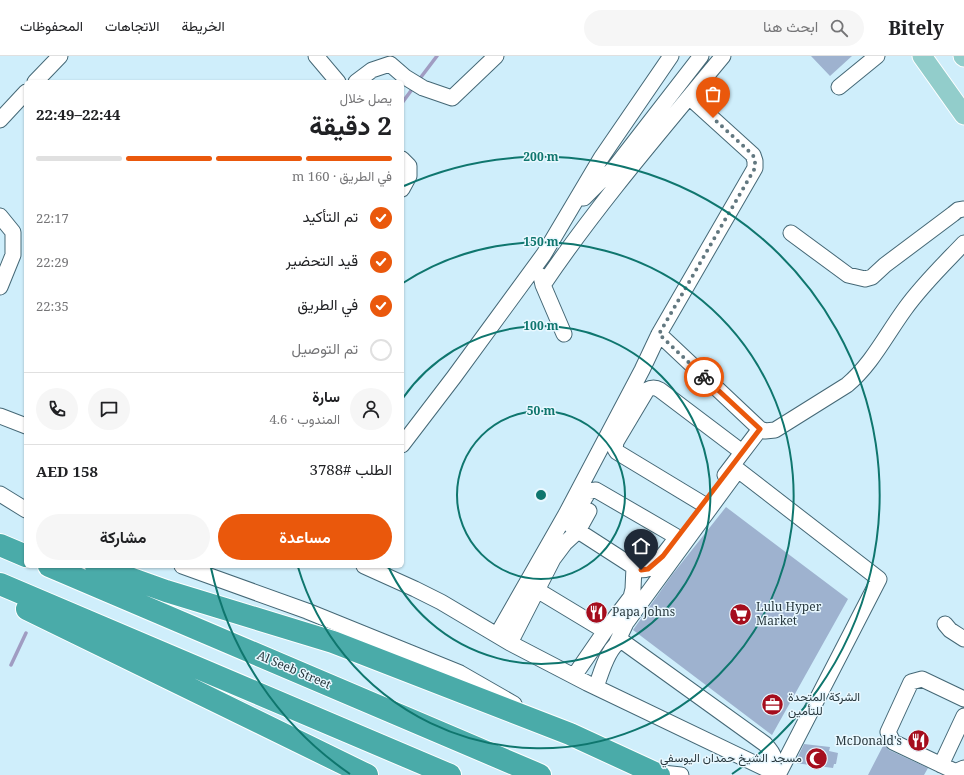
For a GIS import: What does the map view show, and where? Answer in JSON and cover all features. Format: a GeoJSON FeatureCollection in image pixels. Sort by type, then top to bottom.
{"type":"FeatureCollection","features":[{"type":"Feature","properties":{"kind":"highway"},"geometry":{"type":"LineString","coordinates":[[0,532],[24,540]]}},
{"type":"Feature","properties":{"kind":"highway"},"geometry":{"type":"LineString","coordinates":[[0,545],[24,555]]}},
{"type":"Feature","properties":{"kind":"highway","name":"Al Seeb Street"},"geometry":{"type":"LineString","coordinates":[[54,568],[540,775]]}},
{"type":"Feature","properties":{"kind":"highway"},"geometry":{"type":"LineString","coordinates":[[101,568],[166,592],[333,642],[570,734],[656,774]]}},
{"type":"Feature","properties":{"kind":"highway"},"geometry":{"type":"LineString","coordinates":[[0,584],[450,775]]}},
{"type":"Feature","properties":{"kind":"highway"},"geometry":{"type":"LineString","coordinates":[[0,594],[42,618],[367,775]]}},
{"type":"Feature","properties":{"kind":"main road"},"geometry":{"type":"LineString","coordinates":[[922,56],[964,114]]}},
{"type":"Feature","properties":{"kind":"street"},"geometry":{"type":"LineString","coordinates":[[38,80],[60,56]]}},
{"type":"Feature","properties":{"kind":"street"},"geometry":{"type":"LineString","coordinates":[[316,56],[336,80]]}},
{"type":"Feature","properties":{"kind":"street"},"geometry":{"type":"LineString","coordinates":[[359,80],[372,70],[390,64],[405,77],[424,88],[452,98],[496,56]]}},
{"type":"Feature","properties":{"kind":"street"},"geometry":{"type":"LineString","coordinates":[[404,442],[544,254],[601,158],[671,56]]}},
{"type":"Feature","properties":{"kind":"street"},"geometry":{"type":"LineString","coordinates":[[569,213],[615,167],[701,56]]}},
{"type":"Feature","properties":{"kind":"street"},"geometry":{"type":"LineString","coordinates":[[543,286],[570,244],[628,170],[723,56]]}},
{"type":"Feature","properties":{"kind":"street"},"geometry":{"type":"LineString","coordinates":[[839,87],[877,56]]}},
{"type":"Feature","properties":{"kind":"street"},"geometry":{"type":"LineString","coordinates":[[0,120],[24,94]]}},
{"type":"Feature","properties":{"kind":"street"},"geometry":{"type":"LineString","coordinates":[[503,639],[566,514],[642,370],[659,334],[755,168],[753,155],[689,97]]}},
{"type":"Feature","properties":{"kind":"street"},"geometry":{"type":"LineString","coordinates":[[404,161],[409,166],[409,176],[404,185]]}},
{"type":"Feature","properties":{"kind":"street"},"geometry":{"type":"LineString","coordinates":[[791,233],[848,275],[864,279],[872,277],[885,265],[958,210],[964,209]]}},
{"type":"Feature","properties":{"kind":"street"},"geometry":{"type":"LineString","coordinates":[[0,216],[13,232],[13,255],[0,288]]}},
{"type":"Feature","properties":{"kind":"street"},"geometry":{"type":"LineString","coordinates":[[659,334],[760,429],[770,431],[775,430],[856,378],[870,361],[913,298],[964,243]]}},
{"type":"Feature","properties":{"kind":"street"},"geometry":{"type":"LineString","coordinates":[[544,254],[541,273],[543,286],[564,334]]}},
{"type":"Feature","properties":{"kind":"street"},"geometry":{"type":"LineString","coordinates":[[703,504],[617,452],[615,445],[646,390],[651,387],[656,387],[742,452]]}},
{"type":"Feature","properties":{"kind":"street"},"geometry":{"type":"LineString","coordinates":[[0,407],[23,425]]}},
{"type":"Feature","properties":{"kind":"street"},"geometry":{"type":"LineString","coordinates":[[0,416],[23,425]]}},
{"type":"Feature","properties":{"kind":"street"},"geometry":{"type":"LineString","coordinates":[[677,537],[596,490],[589,491],[570,523],[571,526],[578,531],[634,567],[641,570],[648,569],[663,556],[760,429]]}},
{"type":"Feature","properties":{"kind":"street"},"geometry":{"type":"LineString","coordinates":[[596,687],[609,654],[617,642],[626,623],[738,470],[879,579],[775,773]]}},
{"type":"Feature","properties":{"kind":"street"},"geometry":{"type":"LineString","coordinates":[[0,494],[24,509]]}},
{"type":"Feature","properties":{"kind":"street"},"geometry":{"type":"LineString","coordinates":[[0,502],[24,509]]}},
{"type":"Feature","properties":{"kind":"street"},"geometry":{"type":"LineString","coordinates":[[503,639],[537,590],[553,559],[578,531],[589,511]]}},
{"type":"Feature","properties":{"kind":"street"},"geometry":{"type":"LineString","coordinates":[[574,676],[631,597],[634,567]]}},
{"type":"Feature","properties":{"kind":"street"},"geometry":{"type":"LineString","coordinates":[[188,568],[307,611],[460,674],[570,734]]}},
{"type":"Feature","properties":{"kind":"street"},"geometry":{"type":"LineString","coordinates":[[368,568],[415,589],[463,614],[503,639],[574,676],[775,773]]}},
{"type":"Feature","properties":{"kind":"street"},"geometry":{"type":"LineString","coordinates":[[537,590],[605,631]]}},
{"type":"Feature","properties":{"kind":"street"},"geometry":{"type":"LineString","coordinates":[[945,624],[950,630],[964,639]]}},
{"type":"Feature","properties":{"kind":"street"},"geometry":{"type":"LineString","coordinates":[[617,642],[622,641],[765,744],[773,752],[775,773]]}},
{"type":"Feature","properties":{"kind":"street"},"geometry":{"type":"LineString","coordinates":[[964,699],[922,679],[911,682],[888,732],[893,742],[941,765],[957,771],[964,768]]}},
{"type":"Feature","properties":{"kind":"street"},"geometry":{"type":"LineString","coordinates":[[941,765],[964,716]]}},
{"type":"Feature","properties":{"kind":"street"},"geometry":{"type":"LineString","coordinates":[[268,726],[311,751],[346,775]]}},
{"type":"Feature","properties":{"kind":"street"},"geometry":{"type":"LineString","coordinates":[[656,774],[681,775]]}},
{"type":"Feature","properties":{"kind":"building"},"geometry":{"type":"Polygon","coordinates":[[[811,56],[852,56],[830,76],[811,56]]]}},
{"type":"Feature","properties":{"kind":"building","name":"Lulu Hyper Market"},"geometry":{"type":"Polygon","coordinates":[[[726,507],[848,599],[772,735],[633,630],[672,575],[726,507]]]}},
{"type":"Feature","properties":{"kind":"building","name":"مسجد الشيخ حمدان اليوسفي"},"geometry":{"type":"Polygon","coordinates":[[[804,744],[830,747],[829,751],[838,753],[836,764],[834,764],[833,768],[795,763],[804,744]]]}},
{"type":"Feature","properties":{"kind":"building"},"geometry":{"type":"Polygon","coordinates":[[[884,744],[889,750],[928,768],[924,775],[868,775],[884,744]]]}},
{"type":"Feature","properties":{"kind":"waterway"},"geometry":{"type":"LineString","coordinates":[[418,81],[437,56]]}},
{"type":"Feature","properties":{"kind":"waterway"},"geometry":{"type":"LineString","coordinates":[[404,100],[413,88]]}},
{"type":"Feature","properties":{"kind":"waterway"},"geometry":{"type":"LineString","coordinates":[[11,665],[26,633]]}},
{"type":"Feature","properties":{"kind":"way so far"},"geometry":{"type":"LineString","coordinates":[[704,377],[659,334],[755,168],[753,155],[749,150],[713,118]]}},
{"type":"Feature","properties":{"kind":"place","name":"Papa Johns"},"geometry":{"type":"Point","coordinates":[596,612]}},
{"type":"Feature","properties":{"kind":"place","name":"Lulu Hyper Market"},"geometry":{"type":"Point","coordinates":[740,614]}},
{"type":"Feature","properties":{"kind":"place","name":"الشركة المتحدة للتأمين"},"geometry":{"type":"Point","coordinates":[773,704]}},
{"type":"Feature","properties":{"kind":"place","name":"McDonald's"},"geometry":{"type":"Point","coordinates":[918,741]}},
{"type":"Feature","properties":{"kind":"place","name":"مسجد الشيخ حمدان اليوسفي"},"geometry":{"type":"Point","coordinates":[817,758]}},
{"type":"Feature","properties":{"kind":"route"},"geometry":{"type":"LineString","coordinates":[[641,570],[648,569],[663,556],[760,429],[704,377]]}}]}
